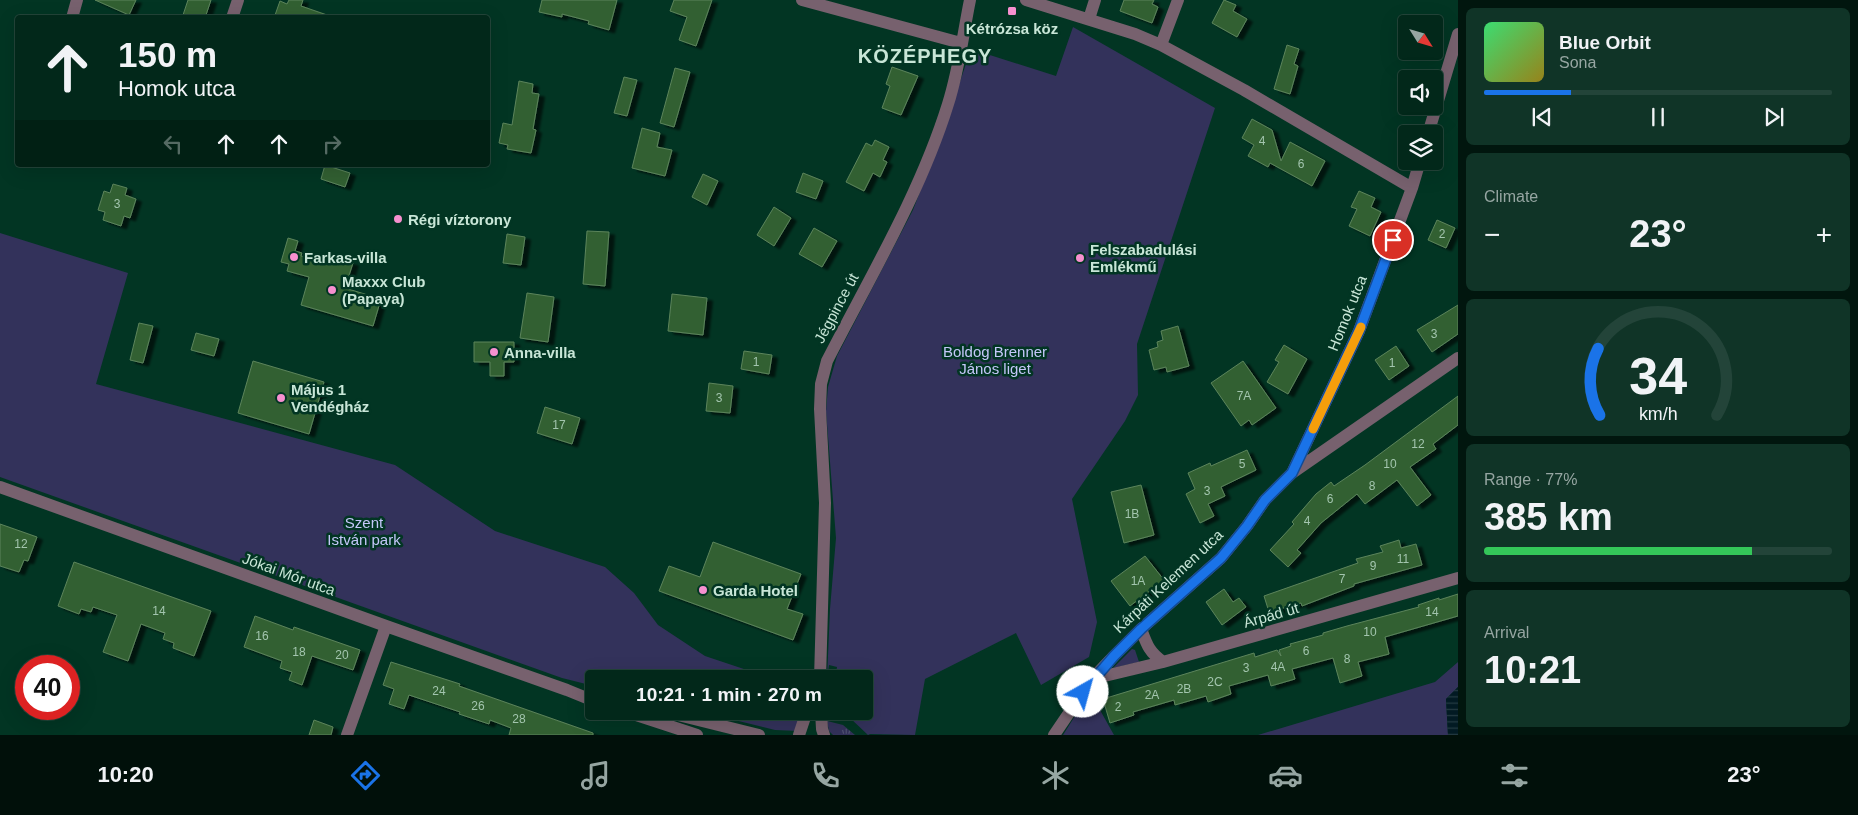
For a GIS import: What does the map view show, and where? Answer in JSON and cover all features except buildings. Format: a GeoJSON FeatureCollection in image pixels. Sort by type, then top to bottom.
{"type":"FeatureCollection","features":[{"type":"Feature","properties":{"kind":"street"},"geometry":{"type":"LineString","coordinates":[[73,15],[77,0]]}},
{"type":"Feature","properties":{"kind":"street"},"geometry":{"type":"LineString","coordinates":[[233,15],[238,0]]}},
{"type":"Feature","properties":{"kind":"street"},"geometry":{"type":"LineString","coordinates":[[802,0],[962,43]]}},
{"type":"Feature","properties":{"kind":"street","name":"Jégpince út"},"geometry":{"type":"LineString","coordinates":[[820,670],[825,503],[820,409],[821,384],[827,361],[908,205],[931,151],[948,103],[970,0]]}},
{"type":"Feature","properties":{"kind":"street"},"geometry":{"type":"LineString","coordinates":[[1026,0],[1161,44],[1412,188]]}},
{"type":"Feature","properties":{"kind":"street"},"geometry":{"type":"LineString","coordinates":[[1089,19],[1096,0]]}},
{"type":"Feature","properties":{"kind":"street"},"geometry":{"type":"LineString","coordinates":[[1161,44],[1178,0]]}},
{"type":"Feature","properties":{"kind":"street"},"geometry":{"type":"LineString","coordinates":[[1431,125],[1458,34]]}},
{"type":"Feature","properties":{"kind":"street","name":"Homok utca"},"geometry":{"type":"LineString","coordinates":[[1292,473],[1359,331],[1417,170]]}},
{"type":"Feature","properties":{"kind":"street","name":"Kárpáti Kelemen utca"},"geometry":{"type":"LineString","coordinates":[[1055,734],[1092,679],[1141,629],[1221,558],[1265,500],[1292,473],[1458,358]]}},
{"type":"Feature","properties":{"kind":"street","name":"Jókai Mór utca"},"geometry":{"type":"LineString","coordinates":[[0,487],[585,697]]}},
{"type":"Feature","properties":{"kind":"street","name":"Árpád út"},"geometry":{"type":"LineString","coordinates":[[1092,679],[1163,662],[1458,578]]}},
{"type":"Feature","properties":{"kind":"street"},"geometry":{"type":"LineString","coordinates":[[348,735],[386,626]]}},
{"type":"Feature","properties":{"kind":"street"},"geometry":{"type":"LineString","coordinates":[[1141,629],[1150,651],[1163,662]]}},
{"type":"Feature","properties":{"kind":"street","name":"Jégpince út"},"geometry":{"type":"LineString","coordinates":[[816,670],[820,648]]}},
{"type":"Feature","properties":{"kind":"street","name":"Jókai Mór utca"},"geometry":{"type":"LineString","coordinates":[[567,690],[585,693]]}},
{"type":"Feature","properties":{"kind":"street"},"geometry":{"type":"LineString","coordinates":[[652,720],[697,735]]}},
{"type":"Feature","properties":{"kind":"street"},"geometry":{"type":"LineString","coordinates":[[698,720],[759,735]]}},
{"type":"Feature","properties":{"kind":"street"},"geometry":{"type":"LineString","coordinates":[[800,735],[804,720]]}},
{"type":"Feature","properties":{"kind":"street"},"geometry":{"type":"LineString","coordinates":[[822,720],[824,735]]}},
{"type":"Feature","properties":{"kind":"street"},"geometry":{"type":"LineString","coordinates":[[671,726],[688,735]]}},
{"type":"Feature","properties":{"kind":"green space","name":"Boldog Brenner János liget"},"geometry":{"type":"Polygon","coordinates":[[[1073,27],[1215,108],[1137,344],[1138,395],[1125,421],[1072,499],[1097,622],[1089,657],[1041,685],[1016,633],[925,679],[915,735],[868,735],[852,720],[873,720],[873,670],[836,670],[837,667],[829,665],[827,670],[836,538],[826,411],[828,387],[837,356],[913,210],[943,132],[971,49],[1056,76],[1073,27]]]}},
{"type":"Feature","properties":{"kind":"green space","name":"Szent István park"},"geometry":{"type":"Polygon","coordinates":[[[0,233],[128,273],[96,384],[395,465],[495,531],[605,567],[634,593],[658,625],[705,656],[747,670],[585,670],[585,684],[562,678],[0,477],[0,233]]]}},
{"type":"Feature","properties":{"kind":"green space"},"geometry":{"type":"Polygon","coordinates":[[[1132,649],[1135,650],[1139,662],[1113,668],[1132,649]]]}},
{"type":"Feature","properties":{"kind":"green space"},"geometry":{"type":"Polygon","coordinates":[[[1458,662],[1458,687],[1446,699],[1448,735],[1258,735],[1435,682],[1458,662]]]}},
{"type":"Feature","properties":{"kind":"green space"},"geometry":{"type":"Polygon","coordinates":[[[1091,694],[1114,735],[1063,735],[1087,697],[1091,694]]]}},
{"type":"Feature","properties":{"kind":"green space"},"geometry":{"type":"Polygon","coordinates":[[[734,720],[802,720],[799,731],[775,730],[734,720]]]}},
{"type":"Feature","properties":{"kind":"green space"},"geometry":{"type":"Polygon","coordinates":[[[827,721],[843,725],[855,735],[833,735],[829,731],[827,721]]]}},
{"type":"Feature","properties":{"kind":"water"},"geometry":{"type":"Polygon","coordinates":[[[1458,687],[1458,735],[1448,735],[1446,699],[1458,687]]]}},
{"type":"Feature","properties":{"kind":"slow traffic"},"geometry":{"type":"LineString","coordinates":[[1313,429],[1361,327]]}},
{"type":"Feature","properties":{"kind":"place","name":"Kétrózsa köz"},"geometry":{"type":"Point","coordinates":[1012,11]}},
{"type":"Feature","properties":{"kind":"place","name":"Régi víztorony"},"geometry":{"type":"Point","coordinates":[398,219]}},
{"type":"Feature","properties":{"kind":"place","name":"Farkas-villa"},"geometry":{"type":"Point","coordinates":[294,257]}},
{"type":"Feature","properties":{"kind":"place","name":"Felszabadulási Emlékmű"},"geometry":{"type":"Point","coordinates":[1080,258]}},
{"type":"Feature","properties":{"kind":"place","name":"Maxxx Club (Papaya)"},"geometry":{"type":"Point","coordinates":[332,290]}},
{"type":"Feature","properties":{"kind":"place","name":"Anna-villa"},"geometry":{"type":"Point","coordinates":[494,352]}},
{"type":"Feature","properties":{"kind":"place","name":"Május 1 Vendégház"},"geometry":{"type":"Point","coordinates":[281,398]}},
{"type":"Feature","properties":{"kind":"place","name":"Garda Hotel"},"geometry":{"type":"Point","coordinates":[703,590]}},
{"type":"Feature","properties":{"kind":"district","name":"KÖZÉPHEGY"},"geometry":{"type":"Point","coordinates":[925,56]}},
{"type":"Feature","properties":{"kind":"route"},"geometry":{"type":"LineString","coordinates":[[1083,692],[1092,679],[1141,629],[1221,558],[1265,500],[1292,473],[1359,331],[1393,240]]}}]}
